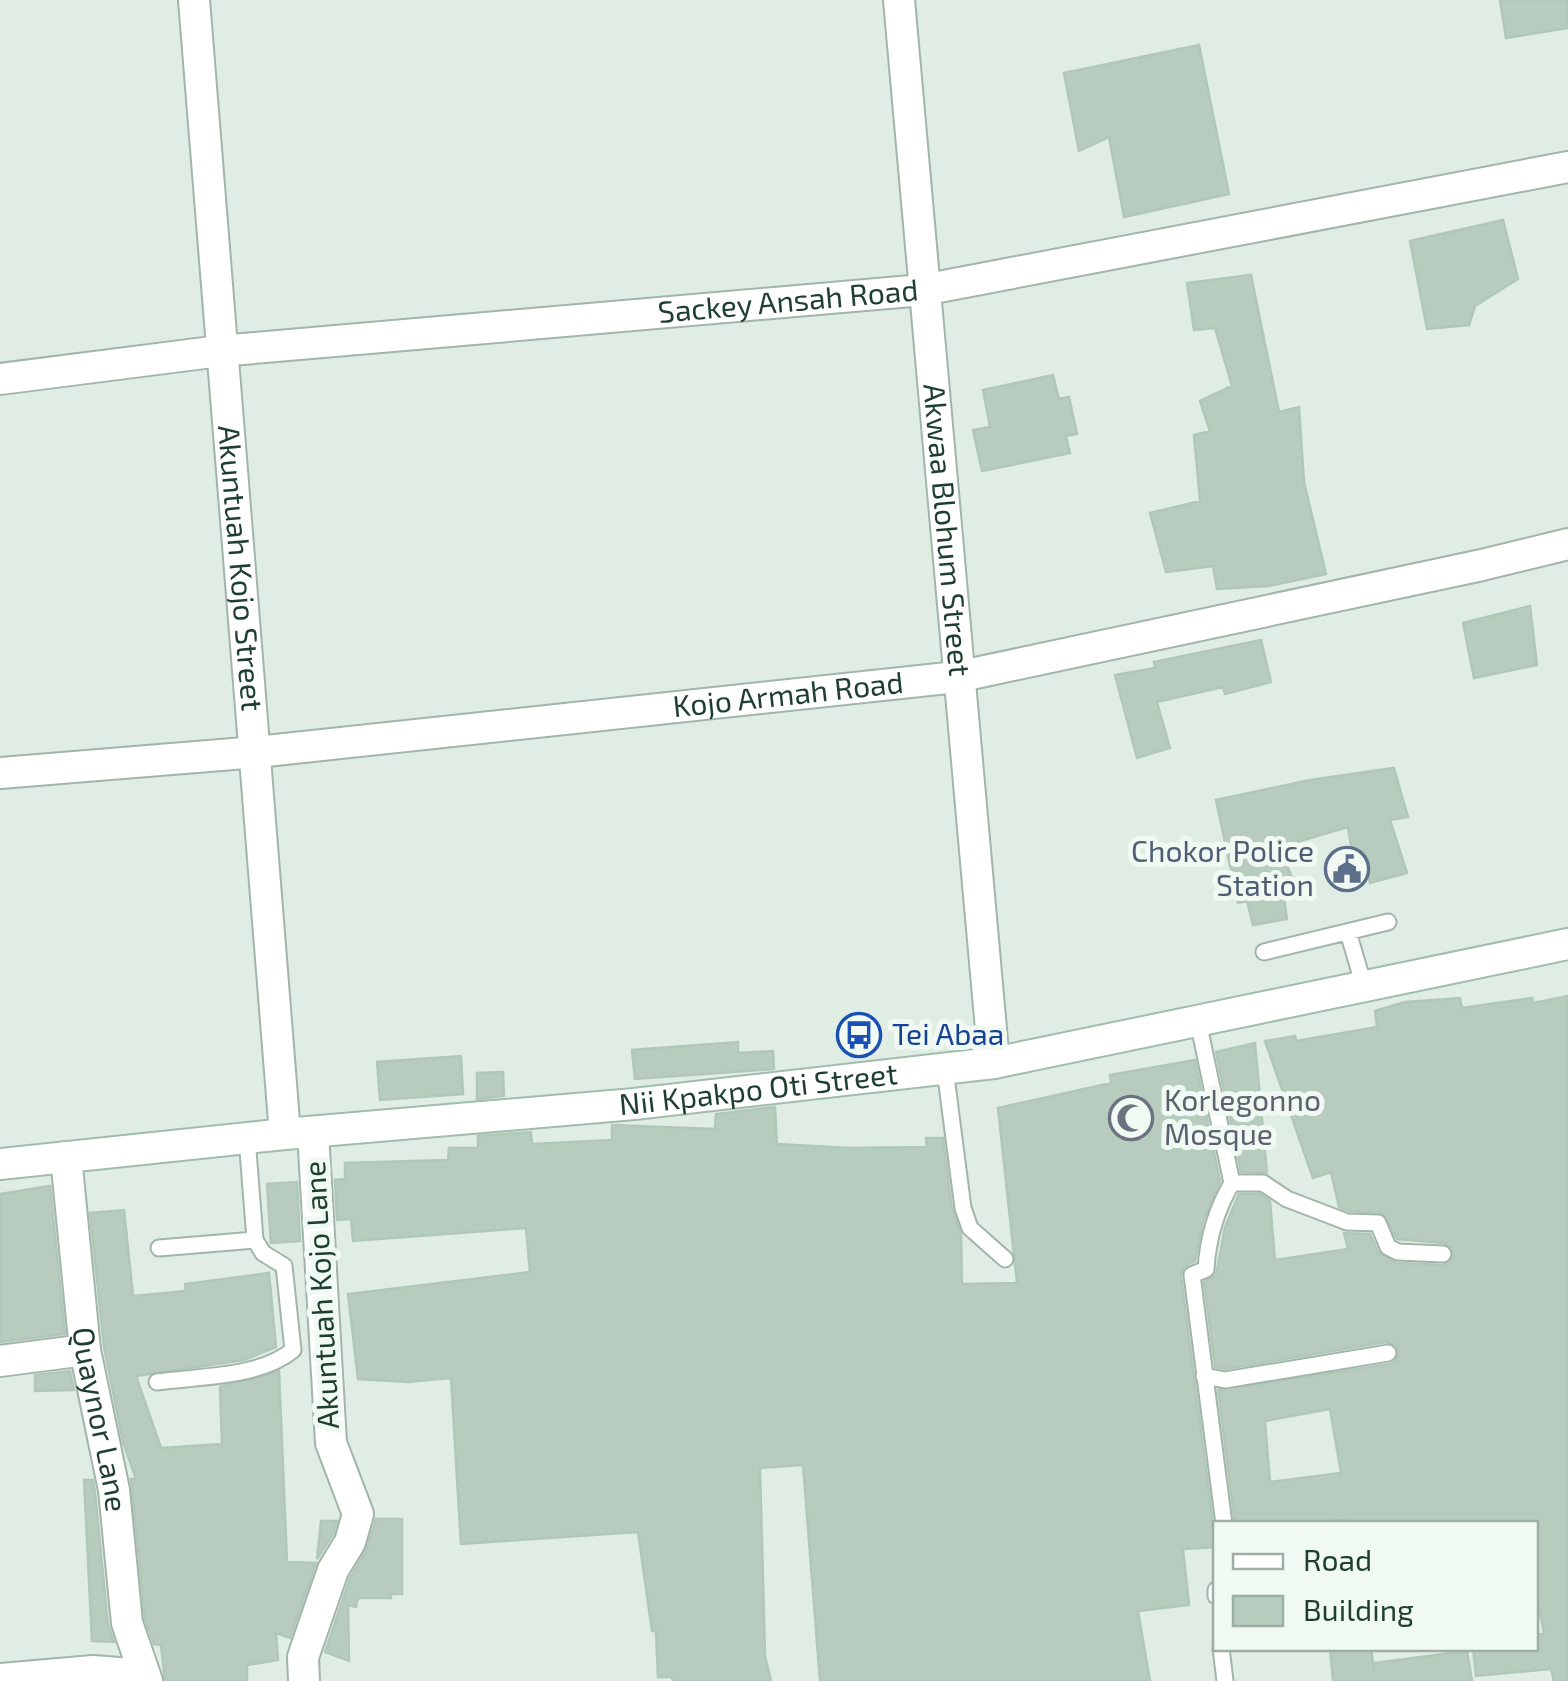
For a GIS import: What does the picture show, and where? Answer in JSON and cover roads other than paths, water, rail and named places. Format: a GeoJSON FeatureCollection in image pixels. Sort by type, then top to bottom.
{"type":"FeatureCollection","features":[{"type":"Feature","properties":{"kind":"street","name":"Akuntuah Kojo Street"},"geometry":{"type":"LineString","coordinates":[[194,0],[220,351],[299,1133]]}},
{"type":"Feature","properties":{"kind":"street","name":"Akwaa Blohum Street"},"geometry":{"type":"LineString","coordinates":[[898,0],[994,1062]]}},
{"type":"Feature","properties":{"kind":"street","name":"Sackey Ansah Road"},"geometry":{"type":"LineString","coordinates":[[0,379],[220,351],[923,290],[1568,167]]}},
{"type":"Feature","properties":{"kind":"street","name":"Kojo Armah Road"},"geometry":{"type":"LineString","coordinates":[[0,773],[258,752],[957,677],[1482,566],[1568,544]]}},
{"type":"Feature","properties":{"kind":"street","name":"Nii Kpakpo Oti Street"},"geometry":{"type":"LineString","coordinates":[[0,1164],[634,1104],[945,1069],[1568,944]]}},
{"type":"Feature","properties":{"kind":"street","name":"Akuntuah Kojo Lane"},"geometry":{"type":"LineString","coordinates":[[299,1133],[331,1443],[358,1514],[350,1542],[333,1570],[303,1657],[304,1681]]}},
{"type":"Feature","properties":{"kind":"street","name":"Quaynor Lane"},"geometry":{"type":"LineString","coordinates":[[66,1156],[85,1350],[114,1490],[127,1623],[146,1678]]}},
{"type":"Feature","properties":{"kind":"street"},"geometry":{"type":"LineString","coordinates":[[0,1361],[85,1350]]}},
{"type":"Feature","properties":{"kind":"street"},"geometry":{"type":"LineString","coordinates":[[0,1679],[92,1672],[146,1678]]}},
{"type":"Feature","properties":{"kind":"lane"},"geometry":{"type":"LineString","coordinates":[[1264,952],[1388,922]]}},
{"type":"Feature","properties":{"kind":"lane"},"geometry":{"type":"LineString","coordinates":[[1348,932],[1364,986]]}},
{"type":"Feature","properties":{"kind":"lane"},"geometry":{"type":"LineString","coordinates":[[1198,1021],[1232,1182],[1208,1240],[1206,1269],[1192,1275],[1204,1376],[1214,1422],[1224,1521]]}},
{"type":"Feature","properties":{"kind":"lane"},"geometry":{"type":"LineString","coordinates":[[945,1069],[963,1208],[970,1228],[1005,1259]]}},
{"type":"Feature","properties":{"kind":"lane"},"geometry":{"type":"LineString","coordinates":[[157,1382],[244,1370],[282,1359],[294,1350],[284,1266],[263,1253],[255,1240],[247,1138]]}},
{"type":"Feature","properties":{"kind":"lane"},"geometry":{"type":"LineString","coordinates":[[1232,1182],[1263,1183],[1288,1199],[1347,1222],[1378,1223],[1388,1246],[1398,1252],[1443,1254]]}},
{"type":"Feature","properties":{"kind":"lane"},"geometry":{"type":"LineString","coordinates":[[159,1248],[255,1240]]}},
{"type":"Feature","properties":{"kind":"lane"},"geometry":{"type":"LineString","coordinates":[[1204,1376],[1226,1380],[1388,1353]]}},
{"type":"Feature","properties":{"kind":"lane"},"geometry":{"type":"LineString","coordinates":[[1222,1651],[1224,1681]]}},
{"type":"Feature","properties":{"kind":"place","name":"Chokor Police Station"},"geometry":{"type":"Point","coordinates":[1347,869]}},
{"type":"Feature","properties":{"kind":"place","name":"Tei Abaa"},"geometry":{"type":"Point","coordinates":[859,1035]}},
{"type":"Feature","properties":{"kind":"place","name":"Korlegonno Mosque"},"geometry":{"type":"Point","coordinates":[1131,1118]}}]}
